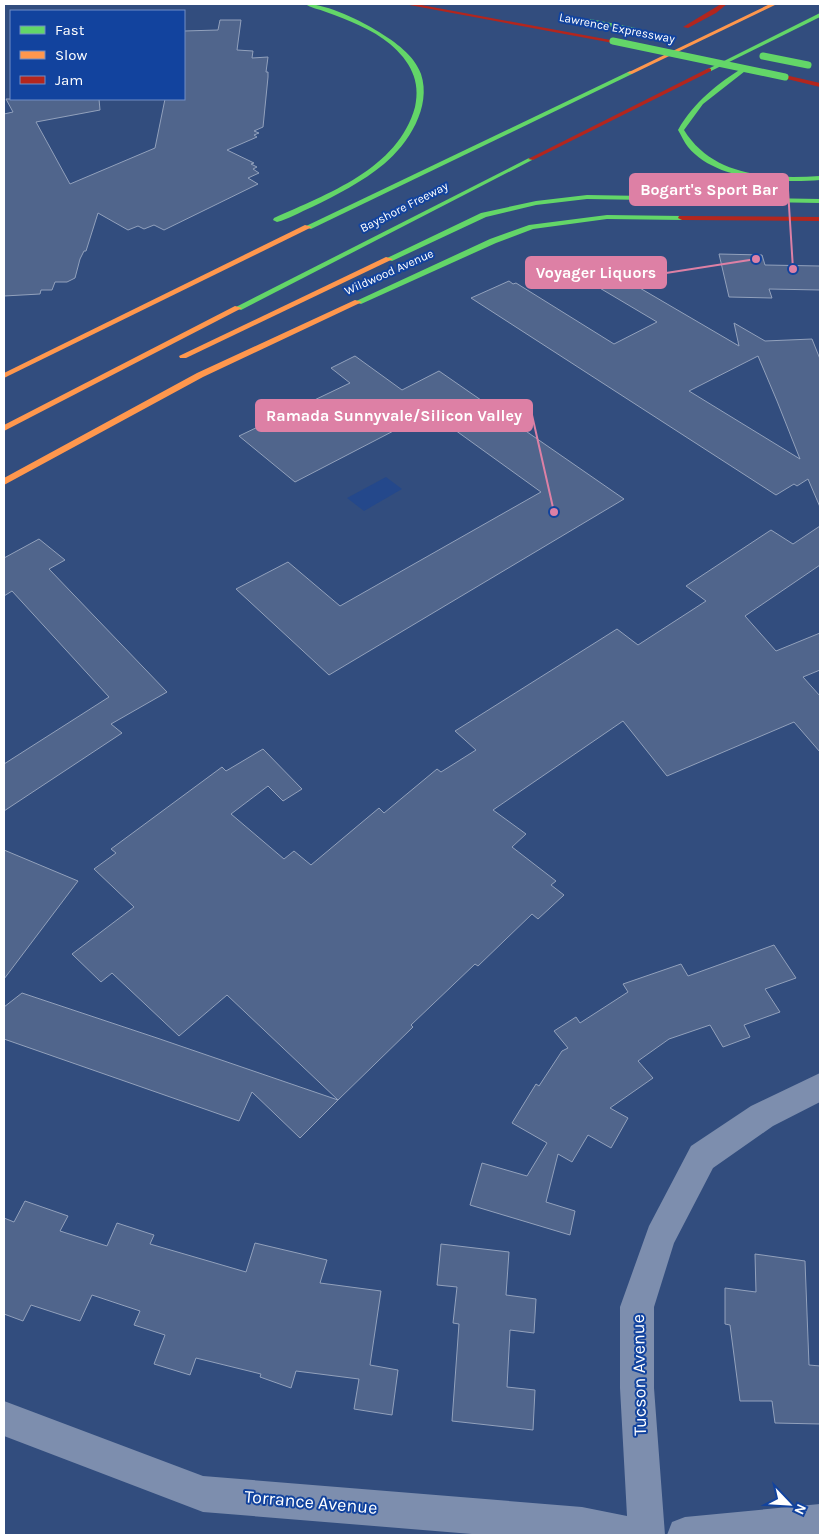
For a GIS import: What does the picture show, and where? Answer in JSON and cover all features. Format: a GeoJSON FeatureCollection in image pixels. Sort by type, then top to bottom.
{"type":"FeatureCollection","features":[{"type":"Feature","properties":{"kind":"main road"},"geometry":{"type":"LineString","coordinates":[[263,228],[343,187],[382,163],[406,138],[423,104],[423,86],[419,74],[411,59],[395,43],[361,22],[308,4]]}},
{"type":"Feature","properties":{"kind":"main road","name":"Lawrence Expressway"},"geometry":{"type":"LineString","coordinates":[[407,4],[613,41],[804,81],[820,87]]}},
{"type":"Feature","properties":{"kind":"main road","name":"Lawrence Expressway"},"geometry":{"type":"LineString","coordinates":[[724,4],[675,35],[820,68]]}},
{"type":"Feature","properties":{"kind":"main road","name":"Bayshore Freeway"},"geometry":{"type":"LineString","coordinates":[[4,376],[397,184],[774,4]]}},
{"type":"Feature","properties":{"kind":"main road","name":"Lawrence Expressway"},"geometry":{"type":"LineString","coordinates":[[586,15],[641,31]]}},
{"type":"Feature","properties":{"kind":"main road","name":"Bayshore Freeway"},"geometry":{"type":"LineString","coordinates":[[4,428],[433,207],[820,15]]}},
{"type":"Feature","properties":{"kind":"main road"},"geometry":{"type":"LineString","coordinates":[[808,22],[753,64],[709,93],[694,106],[681,130],[688,144],[709,160],[734,171],[768,178],[804,180],[820,178]]}},
{"type":"Feature","properties":{"kind":"main road"},"geometry":{"type":"LineString","coordinates":[[626,58],[659,41]]}},
{"type":"Feature","properties":{"kind":"main road"},"geometry":{"type":"LineString","coordinates":[[397,184],[501,121]]}},
{"type":"Feature","properties":{"kind":"main road"},"geometry":{"type":"LineString","coordinates":[[124,366],[182,356],[484,215],[504,209],[558,199],[587,197],[820,201]]}},
{"type":"Feature","properties":{"kind":"main road","name":"Wildwood Avenue"},"geometry":{"type":"LineString","coordinates":[[4,482],[200,375],[253,349],[493,240],[532,227],[607,216],[820,219]]}},
{"type":"Feature","properties":{"kind":"street","name":"Tucson Avenue"},"geometry":{"type":"LineString","coordinates":[[647,1535],[637,1388],[637,1307],[660,1237],[702,1157],[762,1116],[820,1087]]}},
{"type":"Feature","properties":{"kind":"street","name":"Torrance Avenue"},"geometry":{"type":"LineString","coordinates":[[4,1419],[204,1494],[582,1525],[629,1535]]}},
{"type":"Feature","properties":{"kind":"street"},"geometry":{"type":"LineString","coordinates":[[685,1535],[820,1522]]}},
{"type":"Feature","properties":{"kind":"water"},"geometry":{"type":"Polygon","coordinates":[[[386,477],[402,489],[364,511],[347,498],[386,477]]]}},
{"type":"Feature","properties":{"kind":"building"},"geometry":{"type":"Polygon","coordinates":[[[220,20],[241,20],[237,50],[253,51],[252,58],[268,57],[263,127],[254,131],[259,133],[254,135],[257,137],[227,150],[254,163],[251,164],[257,167],[253,169],[259,173],[248,178],[258,184],[164,230],[154,225],[144,229],[138,226],[128,230],[98,213],[86,251],[84,251],[80,259],[75,278],[67,282],[55,282],[52,290],[41,290],[40,294],[4,296],[4,114],[13,112],[6,99],[99,100],[100,110],[36,122],[70,184],[155,148],[165,100],[185,100],[185,31],[218,30],[220,20]]]}},
{"type":"Feature","properties":{"kind":"building"},"geometry":{"type":"Polygon","coordinates":[[[719,254],[762,255],[765,265],[820,266],[820,290],[769,289],[772,298],[729,297],[719,254]]]}},
{"type":"Feature","properties":{"kind":"building"},"geometry":{"type":"Polygon","coordinates":[[[609,270],[739,346],[734,323],[765,341],[812,339],[820,359],[820,507],[808,479],[797,486],[794,484],[776,495],[471,298],[509,281],[513,284],[516,283],[614,344],[657,322],[598,287],[609,270]],[[758,356],[689,391],[800,459],[758,356]]]}},
{"type":"Feature","properties":{"kind":"building"},"geometry":{"type":"Polygon","coordinates":[[[355,356],[402,390],[439,371],[624,499],[329,675],[236,589],[288,562],[340,606],[541,492],[430,412],[295,482],[239,436],[350,383],[331,368],[355,356]]]}},
{"type":"Feature","properties":{"kind":"building"},"geometry":{"type":"Polygon","coordinates":[[[820,526],[820,565],[745,616],[776,651],[820,633],[820,670],[803,677],[820,696],[820,752],[794,722],[667,776],[623,721],[493,810],[526,834],[512,847],[556,881],[551,885],[564,895],[538,919],[532,914],[478,966],[475,964],[411,1025],[413,1027],[338,1100],[227,995],[179,1036],[112,973],[101,982],[72,954],[134,907],[94,869],[116,853],[111,849],[222,767],[226,771],[263,749],[302,789],[283,801],[268,786],[231,814],[284,859],[294,851],[311,865],[379,808],[384,813],[437,769],[441,772],[476,750],[455,731],[617,629],[638,645],[706,601],[686,586],[771,530],[793,544],[820,526]]]}},
{"type":"Feature","properties":{"kind":"building"},"geometry":{"type":"Polygon","coordinates":[[[39,539],[65,560],[49,569],[167,692],[111,724],[122,733],[4,811],[4,764],[109,697],[12,591],[4,596],[4,558],[39,539]]]}},
{"type":"Feature","properties":{"kind":"building"},"geometry":{"type":"Polygon","coordinates":[[[4,850],[78,881],[4,979],[4,850]]]}},
{"type":"Feature","properties":{"kind":"building"},"geometry":{"type":"Polygon","coordinates":[[[774,945],[796,978],[765,989],[780,1012],[744,1025],[750,1037],[723,1047],[710,1025],[669,1039],[638,1061],[653,1078],[610,1108],[628,1118],[611,1148],[588,1135],[572,1162],[558,1154],[546,1202],[575,1211],[570,1235],[470,1205],[482,1163],[527,1176],[547,1143],[512,1123],[536,1084],[539,1086],[562,1051],[568,1048],[554,1031],[576,1017],[580,1023],[628,992],[623,984],[681,964],[688,976],[774,945]]]}},
{"type":"Feature","properties":{"kind":"building"},"geometry":{"type":"Polygon","coordinates":[[[22,993],[338,1100],[300,1138],[252,1092],[239,1121],[4,1039],[4,1007],[22,993]]]}},
{"type":"Feature","properties":{"kind":"building"},"geometry":{"type":"Polygon","coordinates":[[[25,1201],[68,1216],[60,1231],[107,1246],[117,1223],[154,1235],[150,1244],[246,1272],[255,1243],[327,1260],[320,1283],[381,1291],[370,1365],[398,1370],[392,1415],[354,1409],[359,1379],[296,1371],[291,1388],[260,1377],[261,1374],[196,1358],[190,1375],[154,1364],[165,1335],[134,1325],[140,1311],[92,1295],[80,1321],[31,1305],[23,1321],[4,1314],[4,1218],[14,1222],[25,1201]]]}},
{"type":"Feature","properties":{"kind":"building"},"geometry":{"type":"Polygon","coordinates":[[[441,1244],[509,1252],[506,1295],[536,1299],[534,1333],[510,1330],[507,1387],[535,1390],[533,1430],[452,1421],[459,1324],[453,1323],[457,1287],[437,1285],[441,1244]]]}},
{"type":"Feature","properties":{"kind":"building"},"geometry":{"type":"Polygon","coordinates":[[[755,1254],[805,1261],[809,1365],[820,1366],[820,1424],[775,1423],[772,1401],[740,1401],[730,1325],[725,1324],[725,1288],[756,1292],[755,1254]]]}},
{"type":"Feature","properties":{"kind":"traffic: fast"},"geometry":{"type":"LineString","coordinates":[[277,220],[358,180],[381,163],[396,148],[409,130],[415,118],[421,94],[418,74],[407,56],[391,41],[349,19],[308,4]]}},
{"type":"Feature","properties":{"kind":"traffic: fast"},"geometry":{"type":"LineString","coordinates":[[709,70],[820,15]]}},
{"type":"Feature","properties":{"kind":"traffic: fast"},"geometry":{"type":"LineString","coordinates":[[590,21],[636,30]]}},
{"type":"Feature","properties":{"kind":"traffic: fast"},"geometry":{"type":"LineString","coordinates":[[613,41],[785,77]]}},
{"type":"Feature","properties":{"kind":"traffic: fast"},"geometry":{"type":"LineString","coordinates":[[763,56],[808,65]]}},
{"type":"Feature","properties":{"kind":"traffic: fast"},"geometry":{"type":"LineString","coordinates":[[746,68],[709,94],[693,110],[681,130],[690,146],[704,158],[722,167],[742,173],[783,179],[820,178]]}},
{"type":"Feature","properties":{"kind":"traffic: fast"},"geometry":{"type":"LineString","coordinates":[[308,227],[630,73]]}},
{"type":"Feature","properties":{"kind":"traffic: fast"},"geometry":{"type":"LineString","coordinates":[[238,308],[531,159]]}},
{"type":"Feature","properties":{"kind":"traffic: fast"},"geometry":{"type":"LineString","coordinates":[[389,259],[484,215],[536,203],[587,197],[820,201]]}},
{"type":"Feature","properties":{"kind":"traffic: fast"},"geometry":{"type":"LineString","coordinates":[[358,302],[493,241],[532,227],[607,217],[682,218]]}},
{"type":"Feature","properties":{"kind":"traffic: slow"},"geometry":{"type":"LineString","coordinates":[[630,73],[774,4]]}},
{"type":"Feature","properties":{"kind":"traffic: slow"},"geometry":{"type":"LineString","coordinates":[[4,376],[308,227]]}},
{"type":"Feature","properties":{"kind":"traffic: slow"},"geometry":{"type":"LineString","coordinates":[[183,356],[389,259]]}},
{"type":"Feature","properties":{"kind":"traffic: slow"},"geometry":{"type":"LineString","coordinates":[[4,482],[200,375],[358,302]]}},
{"type":"Feature","properties":{"kind":"traffic: slow"},"geometry":{"type":"LineString","coordinates":[[4,428],[238,308]]}},
{"type":"Feature","properties":{"kind":"traffic: jam"},"geometry":{"type":"LineString","coordinates":[[407,4],[613,41]]}},
{"type":"Feature","properties":{"kind":"traffic: jam"},"geometry":{"type":"LineString","coordinates":[[686,27],[714,12],[724,4]]}},
{"type":"Feature","properties":{"kind":"traffic: jam"},"geometry":{"type":"LineString","coordinates":[[531,159],[709,70]]}},
{"type":"Feature","properties":{"kind":"traffic: jam"},"geometry":{"type":"LineString","coordinates":[[785,77],[820,85]]}},
{"type":"Feature","properties":{"kind":"traffic: jam"},"geometry":{"type":"LineString","coordinates":[[682,218],[820,219]]}},
{"type":"Feature","properties":{"kind":"place","name":"Voyager Liquors"},"geometry":{"type":"Point","coordinates":[756,259]}},
{"type":"Feature","properties":{"kind":"place","name":"Bogart's Sport Bar"},"geometry":{"type":"Point","coordinates":[793,269]}},
{"type":"Feature","properties":{"kind":"place","name":"Ramada Sunnyvale/Silicon Valley"},"geometry":{"type":"Point","coordinates":[554,512]}}]}
